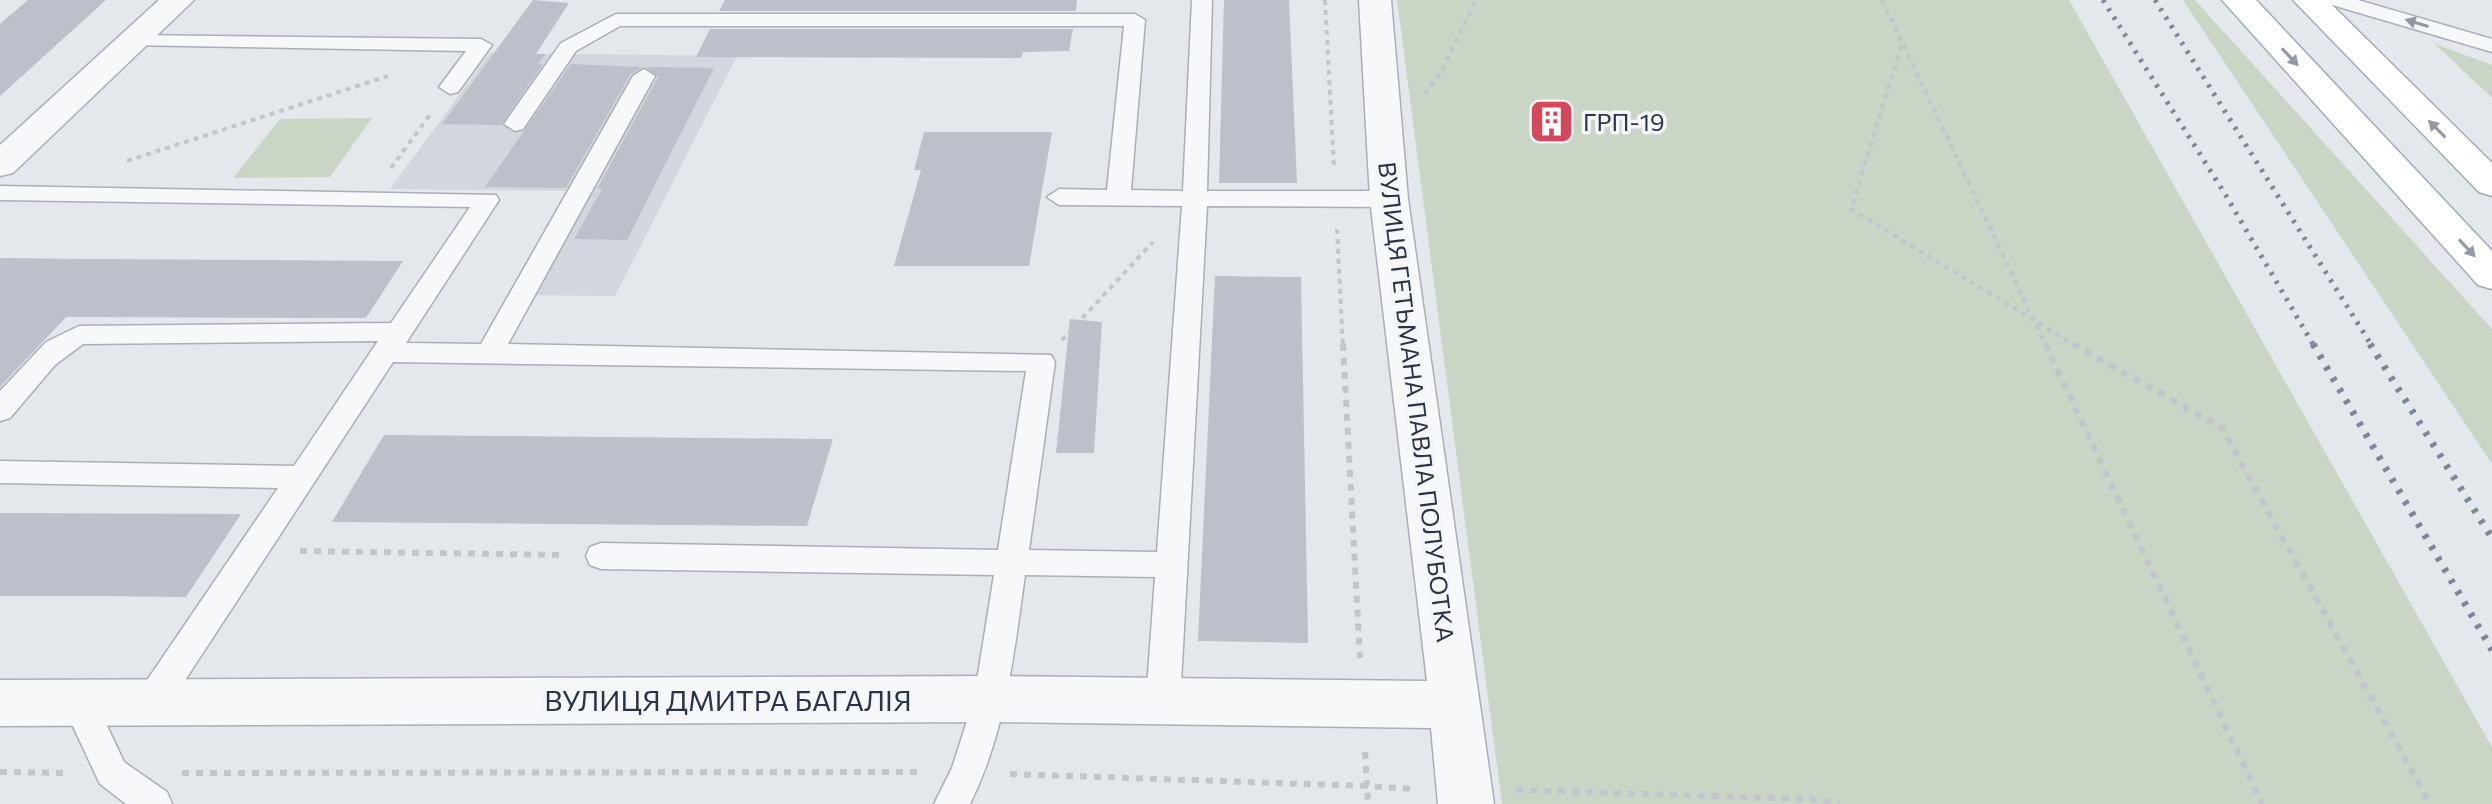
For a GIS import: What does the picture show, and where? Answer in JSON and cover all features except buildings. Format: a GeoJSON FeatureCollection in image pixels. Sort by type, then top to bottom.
{"type":"FeatureCollection","features":[{"type":"Feature","properties":{"kind":"main road"},"geometry":{"type":"LineString","coordinates":[[2238,0],[2492,276]]}},
{"type":"Feature","properties":{"kind":"main road"},"geometry":{"type":"LineString","coordinates":[[2309,0],[2492,184]]}},
{"type":"Feature","properties":{"kind":"street"},"geometry":{"type":"LineString","coordinates":[[0,165],[178,0]]}},
{"type":"Feature","properties":{"kind":"street","name":"ВУЛИЦЯ ГЕТЬМАНА ПАВЛА ПОЛУБОТКА"},"geometry":{"type":"LineString","coordinates":[[1375,0],[1389,199],[1456,705],[1465,797]]}},
{"type":"Feature","properties":{"kind":"street","name":"ВУЛИЦЯ ДМИТРА БАГАЛІЯ"},"geometry":{"type":"LineString","coordinates":[[0,703],[991,699],[1456,705]]}},
{"type":"Feature","properties":{"kind":"lane"},"geometry":{"type":"LineString","coordinates":[[616,20],[628,0]]}},
{"type":"Feature","properties":{"kind":"lane"},"geometry":{"type":"LineString","coordinates":[[1163,702],[1195,197],[1202,0]]}},
{"type":"Feature","properties":{"kind":"lane"},"geometry":{"type":"LineString","coordinates":[[2336,0],[2492,46]]}},
{"type":"Feature","properties":{"kind":"lane"},"geometry":{"type":"LineString","coordinates":[[515,124],[568,47],[616,20],[1135,20],[1118,198]]}},
{"type":"Feature","properties":{"kind":"lane"},"geometry":{"type":"LineString","coordinates":[[131,41],[481,45],[450,87]]}},
{"type":"Feature","properties":{"kind":"lane"},"geometry":{"type":"LineString","coordinates":[[489,354],[644,76]]}},
{"type":"Feature","properties":{"kind":"lane"},"geometry":{"type":"LineString","coordinates":[[0,193],[487,200],[151,703]]}},
{"type":"Feature","properties":{"kind":"lane"},"geometry":{"type":"LineString","coordinates":[[1059,197],[1389,199]]}},
{"type":"Feature","properties":{"kind":"lane"},"geometry":{"type":"LineString","coordinates":[[0,411],[47,356],[62,342],[79,335],[392,342],[489,354],[1041,362],[991,699],[968,772],[952,804]]}},
{"type":"Feature","properties":{"kind":"lane"},"geometry":{"type":"LineString","coordinates":[[0,472],[303,477]]}},
{"type":"Feature","properties":{"kind":"lane"},"geometry":{"type":"LineString","coordinates":[[601,556],[1170,565]]}},
{"type":"Feature","properties":{"kind":"lane"},"geometry":{"type":"LineString","coordinates":[[79,703],[112,773],[154,804]]}},
{"type":"Feature","properties":{"kind":"path"},"geometry":{"type":"LineString","coordinates":[[1325,0],[1368,804]]}},
{"type":"Feature","properties":{"kind":"path"},"geometry":{"type":"LineString","coordinates":[[1385,148],[1440,74],[1476,0]]}},
{"type":"Feature","properties":{"kind":"path"},"geometry":{"type":"LineString","coordinates":[[1882,0],[1901,46],[2262,804]]}},
{"type":"Feature","properties":{"kind":"path"},"geometry":{"type":"LineString","coordinates":[[1901,46],[1851,209],[2032,321],[2222,428],[2430,804]]}},
{"type":"Feature","properties":{"kind":"path"},"geometry":{"type":"LineString","coordinates":[[118,164],[391,75]]}},
{"type":"Feature","properties":{"kind":"path"},"geometry":{"type":"LineString","coordinates":[[369,198],[450,87]]}},
{"type":"Feature","properties":{"kind":"path"},"geometry":{"type":"LineString","coordinates":[[1041,362],[1195,197]]}},
{"type":"Feature","properties":{"kind":"path"},"geometry":{"type":"LineString","coordinates":[[255,550],[601,556]]}},
{"type":"Feature","properties":{"kind":"path"},"geometry":{"type":"LineString","coordinates":[[0,772],[968,772],[1367,786],[1465,797],[1810,799],[1839,804]]}},
{"type":"Feature","properties":{"kind":"shaded area"},"geometry":{"type":"Polygon","coordinates":[[[490,53],[737,56],[615,296],[511,295],[570,191],[390,189],[490,53]]]}},
{"type":"Feature","properties":{"kind":"green space"},"geometry":{"type":"Polygon","coordinates":[[[1397,0],[2069,0],[2492,747],[2492,804],[1502,804],[1397,0]]]}},
{"type":"Feature","properties":{"kind":"green space"},"geometry":{"type":"Polygon","coordinates":[[[2183,0],[2195,0],[2492,329],[2492,464],[2183,0]]]}},
{"type":"Feature","properties":{"kind":"green space"},"geometry":{"type":"Polygon","coordinates":[[[2435,44],[2492,65],[2492,98],[2435,44]]]}},
{"type":"Feature","properties":{"kind":"green space"},"geometry":{"type":"Polygon","coordinates":[[[372,118],[330,177],[233,178],[280,119],[372,118]]]}},
{"type":"Feature","properties":{"kind":"railway"},"geometry":{"type":"LineString","coordinates":[[2103,0],[2225,194],[2314,346]]}},
{"type":"Feature","properties":{"kind":"railway"},"geometry":{"type":"LineString","coordinates":[[2155,0],[2372,346]]}},
{"type":"Feature","properties":{"kind":"railway"},"geometry":{"type":"LineString","coordinates":[[2313,344],[2492,650]]}},
{"type":"Feature","properties":{"kind":"railway"},"geometry":{"type":"LineString","coordinates":[[2370,344],[2492,538]]}},
{"type":"Feature","properties":{"kind":"place","name":"ГРП-19"},"geometry":{"type":"Point","coordinates":[1552,121]}}]}
